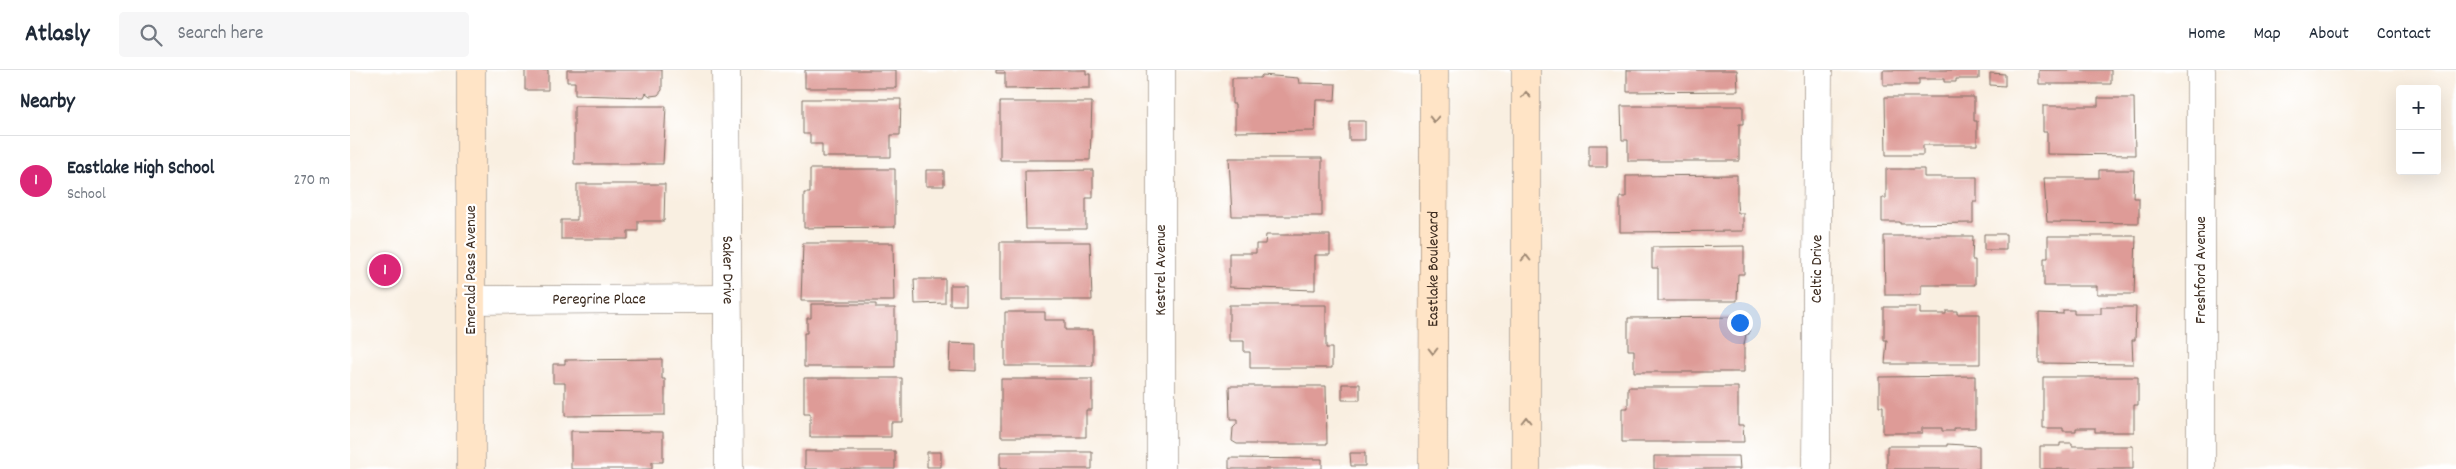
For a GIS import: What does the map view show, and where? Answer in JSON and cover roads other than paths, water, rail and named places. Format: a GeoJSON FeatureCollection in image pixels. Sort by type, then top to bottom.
{"type":"FeatureCollection","features":[{"type":"Feature","properties":{"kind":"main road","name":"Emerald Pass Avenue"},"geometry":{"type":"LineString","coordinates":[[471,70],[471,469]]}},
{"type":"Feature","properties":{"kind":"main road","name":"Eastlake Boulevard"},"geometry":{"type":"LineString","coordinates":[[1433,469],[1434,70]]}},
{"type":"Feature","properties":{"kind":"main road"},"geometry":{"type":"LineString","coordinates":[[1526,70],[1526,469]]}},
{"type":"Feature","properties":{"kind":"street","name":"Saker Drive"},"geometry":{"type":"LineString","coordinates":[[726,70],[729,469]]}},
{"type":"Feature","properties":{"kind":"street","name":"Kestrel Avenue"},"geometry":{"type":"LineString","coordinates":[[1161,70],[1161,469]]}},
{"type":"Feature","properties":{"kind":"street","name":"Celtic Drive"},"geometry":{"type":"LineString","coordinates":[[1816,469],[1818,70]]}},
{"type":"Feature","properties":{"kind":"street","name":"Freshford Avenue"},"geometry":{"type":"LineString","coordinates":[[2201,70],[2201,469]]}},
{"type":"Feature","properties":{"kind":"street","name":"Peregrine Place"},"geometry":{"type":"LineString","coordinates":[[470,300],[727,299]]}},
{"type":"Feature","properties":{"kind":"place","name":"Eastlake High School"},"geometry":{"type":"Point","coordinates":[385,270]}}]}
